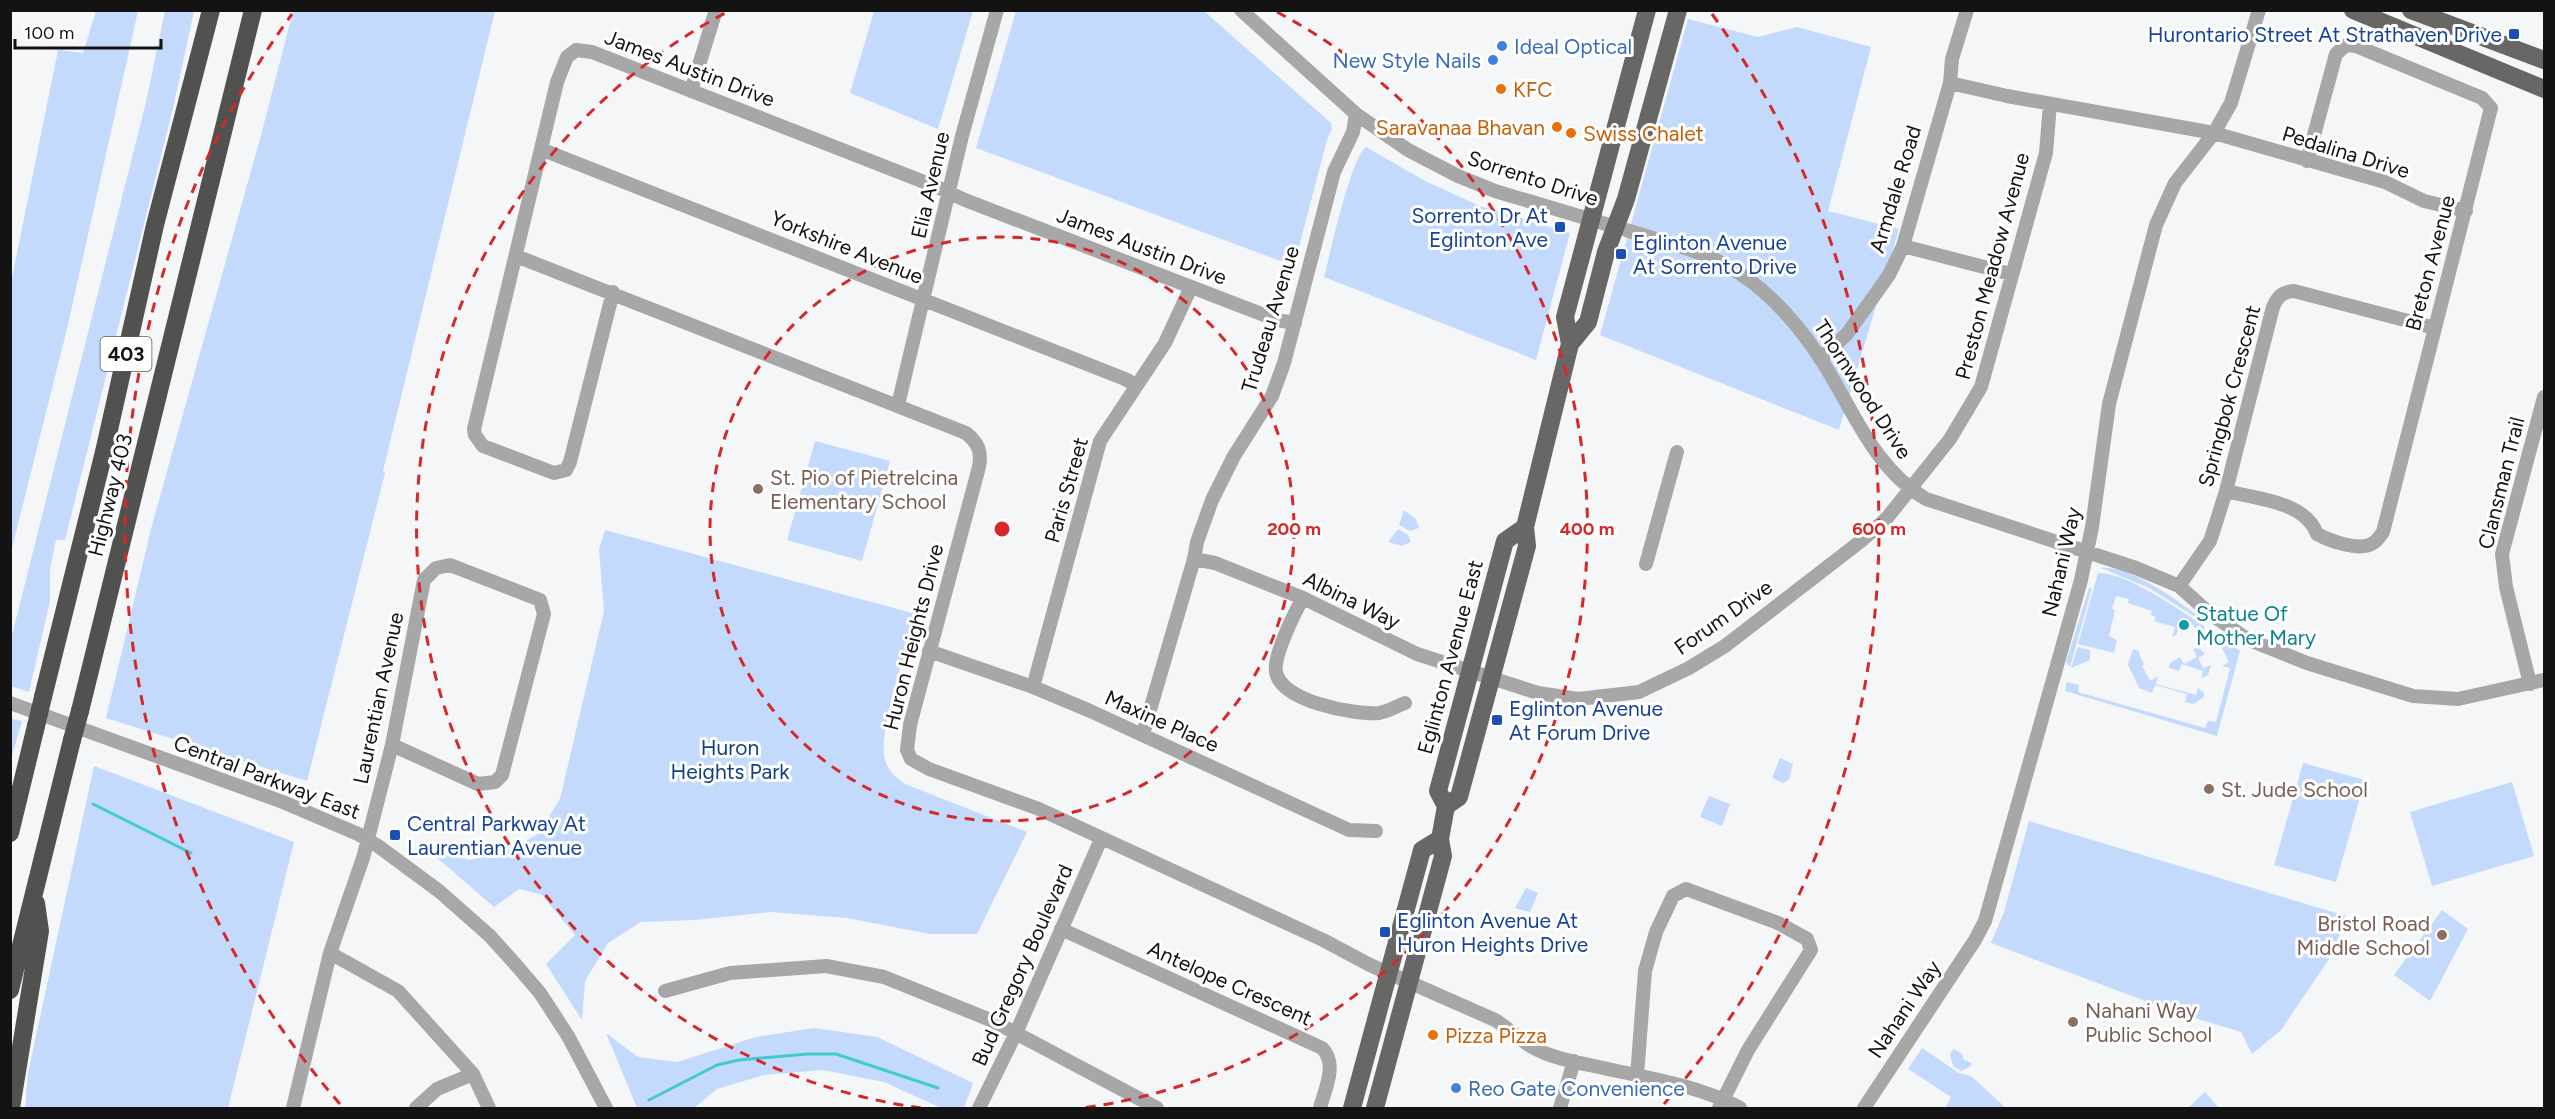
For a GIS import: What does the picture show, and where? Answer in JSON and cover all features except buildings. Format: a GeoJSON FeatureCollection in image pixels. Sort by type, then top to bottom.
{"type":"FeatureCollection","features":[{"type":"Feature","properties":{"kind":"highway","name":"Highway 403"},"geometry":{"type":"LineString","coordinates":[[10,833],[104,452],[155,225],[211,10]]}},
{"type":"Feature","properties":{"kind":"highway","name":"Highway 403"},"geometry":{"type":"LineString","coordinates":[[10,990],[253,10]]}},
{"type":"Feature","properties":{"kind":"highway"},"geometry":{"type":"LineString","coordinates":[[247,40],[266,10]]}},
{"type":"Feature","properties":{"kind":"highway"},"geometry":{"type":"LineString","coordinates":[[11,1108],[40,931],[34,892]]}},
{"type":"Feature","properties":{"kind":"main road","name":"Eglinton Avenue East"},"geometry":{"type":"LineString","coordinates":[[1446,806],[1459,797],[1527,546],[1525,527],[1570,344],[1565,317],[1647,10]]}},
{"type":"Feature","properties":{"kind":"main road","name":"Eglinton Avenue East"},"geometry":{"type":"LineString","coordinates":[[1570,344],[1588,322],[1606,252],[1621,228],[1626,199],[1678,10]]}},
{"type":"Feature","properties":{"kind":"main road"},"geometry":{"type":"LineString","coordinates":[[2353,10],[2544,89]]}},
{"type":"Feature","properties":{"kind":"main road"},"geometry":{"type":"LineString","coordinates":[[2411,10],[2544,60]]}},
{"type":"Feature","properties":{"kind":"main road","name":"Eglinton Avenue East"},"geometry":{"type":"LineString","coordinates":[[1375,1108],[1443,856],[1440,839],[1446,806],[1438,791],[1505,542],[1525,527]]}},
{"type":"Feature","properties":{"kind":"main road"},"geometry":{"type":"LineString","coordinates":[[1352,1108],[1422,850],[1440,839]]}},
{"type":"Feature","properties":{"kind":"street"},"geometry":{"type":"LineString","coordinates":[[691,91],[716,10]]}},
{"type":"Feature","properties":{"kind":"street","name":"Elia Avenue"},"geometry":{"type":"LineString","coordinates":[[898,405],[962,136],[997,10]]}},
{"type":"Feature","properties":{"kind":"street","name":"Sorrento Drive"},"geometry":{"type":"LineString","coordinates":[[1241,10],[1356,114],[1392,140],[1458,176],[1510,196],[1621,228]]}},
{"type":"Feature","properties":{"kind":"street","name":"Armdale Road"},"geometry":{"type":"LineString","coordinates":[[1820,358],[1847,334],[1871,303],[1889,275],[1903,246],[1950,83],[1952,59],[1967,10]]}},
{"type":"Feature","properties":{"kind":"street","name":"Nahani Way"},"geometry":{"type":"LineString","coordinates":[[1864,1108],[1975,940],[1985,921],[2087,552],[2109,404],[2156,225],[2175,183],[2214,133],[2231,103],[2259,10]]}},
{"type":"Feature","properties":{"kind":"street","name":"Breton Avenue"},"geometry":{"type":"LineString","coordinates":[[2226,491],[2288,506],[2314,525],[2317,534],[2357,546],[2365,547],[2374,543],[2383,532],[2491,114],[2489,103],[2482,98],[2356,46],[2346,45],[2336,54],[2307,161]]}},
{"type":"Feature","properties":{"kind":"street","name":"James Austin Drive"},"geometry":{"type":"LineString","coordinates":[[613,292],[570,462],[566,470],[554,473],[483,446],[475,435],[474,429],[543,150],[557,82],[567,57],[576,50],[592,52],[950,194],[1277,320],[1294,323]]}},
{"type":"Feature","properties":{"kind":"street","name":"Pedalina Drive"},"geometry":{"type":"LineString","coordinates":[[1950,83],[2050,104],[2214,133],[2385,182],[2424,201],[2466,211]]}},
{"type":"Feature","properties":{"kind":"street","name":"Preston Meadow Avenue"},"geometry":{"type":"LineString","coordinates":[[1910,490],[1950,439],[1978,396],[2046,153],[2050,104]]}},
{"type":"Feature","properties":{"kind":"street","name":"Trudeau Avenue"},"geometry":{"type":"LineString","coordinates":[[1143,734],[1197,542],[1212,500],[1234,456],[1272,396],[1334,172],[1353,132],[1356,114]]}},
{"type":"Feature","properties":{"kind":"street","name":"Yorkshire Avenue"},"geometry":{"type":"LineString","coordinates":[[543,150],[1136,385]]}},
{"type":"Feature","properties":{"kind":"street","name":"Thornwood Drive"},"geometry":{"type":"LineString","coordinates":[[1621,228],[1690,250],[1730,268],[1763,290],[1792,320],[1820,358],[1887,468],[1910,490],[1950,508],[2136,568],[2179,586],[2208,612],[2247,639],[2307,663],[2413,696],[2458,699],[2544,680]]}},
{"type":"Feature","properties":{"kind":"street"},"geometry":{"type":"LineString","coordinates":[[1903,246],[2011,273]]}},
{"type":"Feature","properties":{"kind":"street","name":"Huron Heights Drive"},"geometry":{"type":"LineString","coordinates":[[516,256],[613,292],[698,328],[966,433],[979,447],[981,456],[907,739],[907,750],[911,759],[929,769],[1039,809],[1323,940],[1346,953],[1495,1020],[1512,1030],[1532,1047],[1740,1108]]}},
{"type":"Feature","properties":{"kind":"street","name":"Paris Street"},"geometry":{"type":"LineString","coordinates":[[1033,687],[1100,441],[1165,343],[1191,287]]}},
{"type":"Feature","properties":{"kind":"street","name":"Springbok Crescent"},"geometry":{"type":"LineString","coordinates":[[2179,586],[2210,541],[2226,491],[2273,307],[2278,297],[2284,292],[2294,291],[2434,328]]}},
{"type":"Feature","properties":{"kind":"street","name":"Clansman Trail"},"geometry":{"type":"LineString","coordinates":[[2530,684],[2506,588],[2502,554],[2544,398]]}},
{"type":"Feature","properties":{"kind":"street"},"geometry":{"type":"LineString","coordinates":[[1646,564],[1677,452]]}},
{"type":"Feature","properties":{"kind":"street","name":"Forum Drive"},"geometry":{"type":"LineString","coordinates":[[1491,679],[1521,689],[1568,698],[1589,699],[1639,693],[1689,668],[1725,646],[1862,541],[1887,518],[1910,490]]}},
{"type":"Feature","properties":{"kind":"street","name":"Albina Way"},"geometry":{"type":"LineString","coordinates":[[1194,559],[1215,563],[1303,598],[1399,647],[1491,679]]}},
{"type":"Feature","properties":{"kind":"street","name":"Laurentian Avenue"},"geometry":{"type":"LineString","coordinates":[[293,1108],[330,953],[368,840],[392,745],[424,580],[436,568],[450,565],[540,600],[544,614],[502,775],[495,782],[478,784],[392,745]]}},
{"type":"Feature","properties":{"kind":"street"},"geometry":{"type":"LineString","coordinates":[[1303,598],[1275,664],[1279,681],[1284,687],[1321,705],[1346,711],[1380,713],[1405,703]]}},
{"type":"Feature","properties":{"kind":"street","name":"Maxine Place"},"geometry":{"type":"LineString","coordinates":[[929,651],[1033,687],[1143,734],[1349,830],[1376,831]]}},
{"type":"Feature","properties":{"kind":"street","name":"Central Parkway East"},"geometry":{"type":"LineString","coordinates":[[10,703],[283,802],[368,840],[440,891],[490,936],[516,965],[540,993],[568,1036],[606,1108]]}},
{"type":"Feature","properties":{"kind":"street","name":"Bud Gregory Boulevard"},"geometry":{"type":"LineString","coordinates":[[980,1108],[1016,1033],[1101,839]]}},
{"type":"Feature","properties":{"kind":"street"},"geometry":{"type":"LineString","coordinates":[[1637,1076],[1645,971],[1656,932],[1673,896],[1686,889],[1797,932],[1807,939],[1811,950],[1748,1050],[1721,1104]]}},
{"type":"Feature","properties":{"kind":"street","name":"Antelope Crescent"},"geometry":{"type":"LineString","coordinates":[[1061,929],[1322,1048],[1329,1055],[1331,1068],[1320,1108]]}},
{"type":"Feature","properties":{"kind":"street"},"geometry":{"type":"LineString","coordinates":[[330,953],[398,991],[473,1074],[489,1108]]}},
{"type":"Feature","properties":{"kind":"street"},"geometry":{"type":"LineString","coordinates":[[665,991],[730,974],[826,966],[884,977],[993,1021],[1157,1108]]}},
{"type":"Feature","properties":{"kind":"street"},"geometry":{"type":"LineString","coordinates":[[1560,1108],[1574,1061]]}},
{"type":"Feature","properties":{"kind":"street"},"geometry":{"type":"LineString","coordinates":[[416,1108],[437,1089],[473,1074]]}},
{"type":"Feature","properties":{"kind":"green space"},"geometry":{"type":"Polygon","coordinates":[[[96,11],[138,11],[67,329],[11,552],[11,283],[58,50],[83,53],[96,11]]]}},
{"type":"Feature","properties":{"kind":"green space"},"geometry":{"type":"Polygon","coordinates":[[[165,11],[194,11],[174,104],[65,540],[56,540],[50,569],[50,601],[29,692],[11,686],[11,639],[146,102],[165,11]]]}},
{"type":"Feature","properties":{"kind":"green space"},"geometry":{"type":"Polygon","coordinates":[[[293,11],[495,11],[383,471],[385,473],[307,781],[106,718],[152,525],[261,135],[293,11]]]}},
{"type":"Feature","properties":{"kind":"green space"},"geometry":{"type":"Polygon","coordinates":[[[874,11],[973,11],[938,129],[850,93],[874,11]]]}},
{"type":"Feature","properties":{"kind":"green space"},"geometry":{"type":"Polygon","coordinates":[[[1016,11],[1204,11],[1331,123],[1332,129],[1327,140],[1294,266],[976,148],[1016,11]]]}},
{"type":"Feature","properties":{"kind":"green space"},"geometry":{"type":"Polygon","coordinates":[[[1688,19],[1758,37],[1797,27],[1871,47],[1828,211],[1899,229],[1839,430],[1600,335],[1688,19]]]}},
{"type":"Feature","properties":{"kind":"green space"},"geometry":{"type":"Polygon","coordinates":[[[1366,147],[1425,181],[1480,206],[1570,233],[1536,360],[1324,277],[1354,168],[1366,147]]]}},
{"type":"Feature","properties":{"kind":"green space"},"geometry":{"type":"Polygon","coordinates":[[[815,441],[890,461],[862,561],[787,540],[815,441]]]}},
{"type":"Feature","properties":{"kind":"green space"},"geometry":{"type":"Polygon","coordinates":[[[1404,510],[1416,519],[1419,528],[1410,531],[1399,525],[1404,510]]]}},
{"type":"Feature","properties":{"kind":"green space"},"geometry":{"type":"Polygon","coordinates":[[[1398,529],[1408,535],[1411,542],[1402,546],[1388,542],[1398,529]]]}},
{"type":"Feature","properties":{"kind":"green space","name":"Huron Heights Park"},"geometry":{"type":"Polygon","coordinates":[[[605,530],[916,614],[900,668],[885,734],[884,751],[888,767],[905,784],[1027,832],[977,934],[930,934],[847,918],[771,912],[695,920],[641,922],[608,943],[585,981],[582,1020],[546,964],[575,935],[542,895],[519,889],[494,907],[427,849],[470,860],[510,850],[538,834],[560,799],[604,611],[599,549],[605,530]]]}},
{"type":"Feature","properties":{"kind":"green space"},"geometry":{"type":"Polygon","coordinates":[[[2101,568],[2126,572],[2140,578],[2199,616],[2197,618],[2149,588],[2101,568]]]}},
{"type":"Feature","properties":{"kind":"green space"},"geometry":{"type":"Polygon","coordinates":[[[2098,573],[2124,579],[2153,594],[2205,627],[2203,631],[2200,625],[2195,628],[2191,622],[2182,619],[2178,625],[2177,634],[2172,637],[2175,627],[2154,621],[2156,617],[2151,615],[2152,611],[2128,603],[2129,599],[2116,596],[2109,636],[2117,640],[2114,653],[2078,644],[2098,573]]]}},
{"type":"Feature","properties":{"kind":"green space"},"geometry":{"type":"Polygon","coordinates":[[[2089,588],[2092,588],[2070,667],[2066,662],[2089,588]]]}},
{"type":"Feature","properties":{"kind":"green space"},"geometry":{"type":"Polygon","coordinates":[[[2219,637],[2240,651],[2217,736],[2065,691],[2067,682],[2079,685],[2078,692],[2205,728],[2208,721],[2216,722],[2230,668],[2222,666],[2229,662],[2219,642],[2210,645],[2219,637]]]}},
{"type":"Feature","properties":{"kind":"green space"},"geometry":{"type":"Polygon","coordinates":[[[2078,647],[2090,650],[2090,660],[2071,668],[2078,647]]]}},
{"type":"Feature","properties":{"kind":"green space"},"geometry":{"type":"Polygon","coordinates":[[[2196,648],[2205,654],[2198,658],[2203,668],[2211,665],[2208,675],[2201,678],[2203,671],[2182,664],[2179,671],[2169,668],[2170,663],[2180,657],[2184,664],[2197,657],[2193,649],[2196,648]]]}},
{"type":"Feature","properties":{"kind":"green space"},"geometry":{"type":"Polygon","coordinates":[[[2133,649],[2139,651],[2144,664],[2142,666],[2150,681],[2158,676],[2156,684],[2196,695],[2198,688],[2204,693],[2204,697],[2194,704],[2185,702],[2187,694],[2155,685],[2152,693],[2139,688],[2128,665],[2133,649]]]}},
{"type":"Feature","properties":{"kind":"green space"},"geometry":{"type":"Polygon","coordinates":[[[11,720],[22,721],[11,759],[11,720]]]}},
{"type":"Feature","properties":{"kind":"green space"},"geometry":{"type":"Polygon","coordinates":[[[1780,758],[1793,764],[1789,779],[1783,783],[1772,778],[1780,758]]]}},
{"type":"Feature","properties":{"kind":"green space"},"geometry":{"type":"Polygon","coordinates":[[[2303,763],[2365,780],[2336,882],[2274,865],[2303,763]]]}},
{"type":"Feature","properties":{"kind":"green space"},"geometry":{"type":"Polygon","coordinates":[[[94,766],[294,842],[228,1108],[25,1108],[28,1073],[94,766]]]}},
{"type":"Feature","properties":{"kind":"green space"},"geometry":{"type":"Polygon","coordinates":[[[2512,782],[2534,856],[2432,886],[2410,812],[2512,782]]]}},
{"type":"Feature","properties":{"kind":"green space"},"geometry":{"type":"Polygon","coordinates":[[[1709,796],[1730,804],[1722,826],[1700,817],[1709,796]]]}},
{"type":"Feature","properties":{"kind":"green space"},"geometry":{"type":"Polygon","coordinates":[[[2029,821],[2346,916],[2333,953],[2281,1030],[2252,1054],[2241,1032],[2172,1011],[1991,943],[2004,912],[2029,821]]]}},
{"type":"Feature","properties":{"kind":"green space"},"geometry":{"type":"Polygon","coordinates":[[[1526,888],[1538,893],[1530,912],[1515,908],[1526,888]]]}},
{"type":"Feature","properties":{"kind":"green space"},"geometry":{"type":"Polygon","coordinates":[[[2442,910],[2468,929],[2430,1001],[2394,975],[2442,910]]]}},
{"type":"Feature","properties":{"kind":"green space"},"geometry":{"type":"Polygon","coordinates":[[[814,1028],[877,1037],[973,1083],[964,1108],[941,1108],[884,1082],[823,1070],[764,1075],[717,1089],[694,1108],[637,1108],[606,1033],[638,1057],[677,1062],[756,1037],[814,1028]]]}},
{"type":"Feature","properties":{"kind":"green space"},"geometry":{"type":"Polygon","coordinates":[[[1922,1048],[1959,1073],[1971,1076],[2006,1108],[1945,1108],[1951,1097],[1908,1069],[1922,1048]]]}},
{"type":"Feature","properties":{"kind":"green space"},"geometry":{"type":"Polygon","coordinates":[[[1954,1049],[1962,1054],[1964,1060],[1972,1063],[1970,1067],[1961,1071],[1953,1066],[1950,1054],[1954,1049]]]}},
{"type":"Feature","properties":{"kind":"green space"},"geometry":{"type":"Polygon","coordinates":[[[2205,1092],[2219,1108],[2188,1108],[2205,1092]]]}},
{"type":"Feature","properties":{"kind":"waterway"},"geometry":{"type":"LineString","coordinates":[[93,804],[191,853]]}},
{"type":"Feature","properties":{"kind":"waterway"},"geometry":{"type":"LineString","coordinates":[[649,1100],[717,1065],[739,1060],[808,1054],[836,1054],[938,1088]]}},
{"type":"Feature","properties":{"kind":"place","name":"Hurontario Street At Strathaven Drive"},"geometry":{"type":"Point","coordinates":[2514,34]}},
{"type":"Feature","properties":{"kind":"place","name":"Ideal Optical"},"geometry":{"type":"Point","coordinates":[1502,46]}},
{"type":"Feature","properties":{"kind":"place","name":"New Style Nails"},"geometry":{"type":"Point","coordinates":[1493,60]}},
{"type":"Feature","properties":{"kind":"place","name":"KFC"},"geometry":{"type":"Point","coordinates":[1501,89]}},
{"type":"Feature","properties":{"kind":"place","name":"Saravanaa Bhavan"},"geometry":{"type":"Point","coordinates":[1557,127]}},
{"type":"Feature","properties":{"kind":"place","name":"Swiss Chalet"},"geometry":{"type":"Point","coordinates":[1571,133]}},
{"type":"Feature","properties":{"kind":"place","name":"Sorrento Dr At Eglinton Ave"},"geometry":{"type":"Point","coordinates":[1560,227]}},
{"type":"Feature","properties":{"kind":"place","name":"Eglinton Avenue At Sorrento Drive"},"geometry":{"type":"Point","coordinates":[1621,254]}},
{"type":"Feature","properties":{"kind":"place","name":"St. Pio of Pietrelcina Elementary School"},"geometry":{"type":"Point","coordinates":[758,489]}},
{"type":"Feature","properties":{"kind":"place","name":"Statue Of Mother Mary"},"geometry":{"type":"Point","coordinates":[2184,625]}},
{"type":"Feature","properties":{"kind":"place","name":"Eglinton Avenue At Forum Drive"},"geometry":{"type":"Point","coordinates":[1497,720]}},
{"type":"Feature","properties":{"kind":"place","name":"St. Jude School"},"geometry":{"type":"Point","coordinates":[2209,789]}},
{"type":"Feature","properties":{"kind":"place","name":"Central Parkway At Laurentian Avenue"},"geometry":{"type":"Point","coordinates":[395,835]}},
{"type":"Feature","properties":{"kind":"place","name":"Eglinton Avenue At Huron Heights Drive"},"geometry":{"type":"Point","coordinates":[1385,932]}},
{"type":"Feature","properties":{"kind":"place","name":"Bristol Road Middle School"},"geometry":{"type":"Point","coordinates":[2442,935]}},
{"type":"Feature","properties":{"kind":"place","name":"Nahani Way Public School"},"geometry":{"type":"Point","coordinates":[2073,1022]}},
{"type":"Feature","properties":{"kind":"place","name":"Pizza Pizza"},"geometry":{"type":"Point","coordinates":[1433,1035]}},
{"type":"Feature","properties":{"kind":"place","name":"Reo Gate Convenience"},"geometry":{"type":"Point","coordinates":[1456,1088]}}]}
